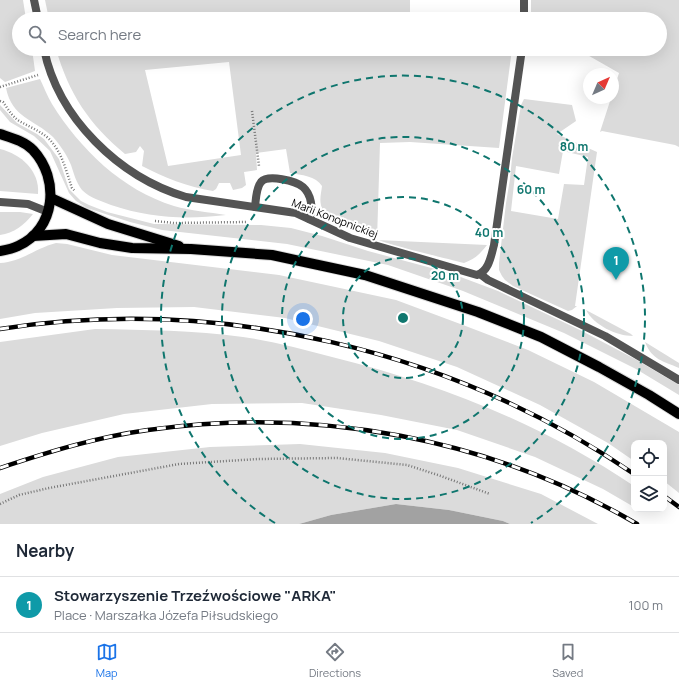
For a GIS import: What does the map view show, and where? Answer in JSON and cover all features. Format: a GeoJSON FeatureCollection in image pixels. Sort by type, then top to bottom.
{"type":"FeatureCollection","features":[{"type":"Feature","properties":{"kind":"main road"},"geometry":{"type":"LineString","coordinates":[[0,134],[17,139],[32,149],[43,163],[50,180],[51,198],[48,212],[42,225],[33,236],[18,246],[0,251]]}},
{"type":"Feature","properties":{"kind":"main road"},"geometry":{"type":"LineString","coordinates":[[51,198],[108,224],[191,249]]}},
{"type":"Feature","properties":{"kind":"main road"},"geometry":{"type":"LineString","coordinates":[[33,236],[66,234],[100,243],[132,248],[191,249],[272,255],[365,275],[478,312],[541,337],[599,367],[679,414]]}},
{"type":"Feature","properties":{"kind":"street"},"geometry":{"type":"LineString","coordinates":[[34,0],[37,12]]}},
{"type":"Feature","properties":{"kind":"street"},"geometry":{"type":"LineString","coordinates":[[524,0],[524,12]]}},
{"type":"Feature","properties":{"kind":"street","name":"Marii Konopnickiej"},"geometry":{"type":"LineString","coordinates":[[46,56],[55,85],[90,136],[110,156],[126,168],[158,186],[179,195],[288,211],[303,215],[350,238],[470,274],[480,274],[488,280],[605,336],[652,362],[679,380]]}},
{"type":"Feature","properties":{"kind":"street"},"geometry":{"type":"LineString","coordinates":[[480,274],[486,268],[495,238],[521,56]]}},
{"type":"Feature","properties":{"kind":"street"},"geometry":{"type":"LineString","coordinates":[[255,207],[258,188],[262,181],[269,178],[274,178],[290,181],[303,187],[307,192],[312,206],[309,219]]}},
{"type":"Feature","properties":{"kind":"street"},"geometry":{"type":"LineString","coordinates":[[0,202],[28,204],[48,212]]}},
{"type":"Feature","properties":{"kind":"path"},"geometry":{"type":"LineString","coordinates":[[0,87],[21,80]]}},
{"type":"Feature","properties":{"kind":"path"},"geometry":{"type":"LineString","coordinates":[[252,111],[260,170]]}},
{"type":"Feature","properties":{"kind":"path"},"geometry":{"type":"LineString","coordinates":[[0,504],[19,495],[49,488],[179,464],[258,459],[337,458],[407,465],[490,494]]}},
{"type":"Feature","properties":{"kind":"shaded area"},"geometry":{"type":"Polygon","coordinates":[[[0,0],[23,0],[25,12],[12,12],[12,56],[33,56],[35,71],[5,82],[0,78],[0,0]]]}},
{"type":"Feature","properties":{"kind":"shaded area"},"geometry":{"type":"Polygon","coordinates":[[[45,0],[410,0],[410,12],[48,12],[45,0]]]}},
{"type":"Feature","properties":{"kind":"shaded area"},"geometry":{"type":"Polygon","coordinates":[[[531,0],[679,0],[679,147],[602,131],[600,132],[609,104],[619,104],[619,68],[610,68],[589,56],[667,56],[667,12],[531,12],[531,0]]]}},
{"type":"Feature","properties":{"kind":"shaded area"},"geometry":{"type":"Polygon","coordinates":[[[58,56],[511,56],[499,148],[410,142],[380,143],[377,240],[349,229],[334,221],[324,212],[320,202],[322,186],[312,178],[290,173],[286,149],[256,153],[257,170],[244,172],[246,185],[242,188],[233,190],[230,183],[219,183],[213,191],[194,187],[167,178],[142,166],[144,151],[140,146],[136,152],[125,154],[112,143],[82,107],[67,80],[58,56]],[[229,62],[145,70],[168,166],[241,155],[229,62]]]}},
{"type":"Feature","properties":{"kind":"shaded area"},"geometry":{"type":"Polygon","coordinates":[[[40,79],[47,95],[63,121],[89,152],[120,179],[155,199],[174,206],[226,215],[211,217],[168,217],[140,213],[111,205],[85,193],[78,184],[71,165],[56,140],[46,131],[18,112],[9,98],[6,88],[40,79]]]}},
{"type":"Feature","properties":{"kind":"shaded area"},"geometry":{"type":"Polygon","coordinates":[[[524,99],[572,105],[576,121],[557,134],[597,152],[575,306],[577,306],[568,311],[513,286],[505,280],[499,270],[512,158],[521,105],[524,99]],[[563,151],[559,174],[516,166],[511,211],[558,219],[564,184],[584,185],[588,157],[563,151]]]}},
{"type":"Feature","properties":{"kind":"shaded area"},"geometry":{"type":"Polygon","coordinates":[[[0,105],[17,123],[44,139],[59,159],[69,189],[81,201],[89,205],[107,212],[154,224],[261,225],[291,228],[450,273],[498,291],[580,330],[635,359],[679,385],[679,395],[636,369],[564,333],[463,291],[388,265],[287,244],[162,230],[130,222],[87,208],[76,201],[69,193],[50,151],[34,136],[10,122],[0,110],[0,105]]]}},
{"type":"Feature","properties":{"kind":"shaded area"},"geometry":{"type":"Polygon","coordinates":[[[0,149],[8,151],[22,159],[28,165],[36,178],[38,194],[0,191],[0,149]]]}},
{"type":"Feature","properties":{"kind":"shaded area"},"geometry":{"type":"Polygon","coordinates":[[[0,212],[20,212],[33,214],[18,228],[0,235],[0,212]]]}},
{"type":"Feature","properties":{"kind":"shaded area"},"geometry":{"type":"Polygon","coordinates":[[[379,240],[487,245],[477,256],[464,263],[411,250],[379,240]]]}},
{"type":"Feature","properties":{"kind":"shaded area"},"geometry":{"type":"Polygon","coordinates":[[[56,243],[67,244],[112,255],[279,275],[396,300],[528,350],[594,382],[679,432],[679,493],[667,483],[667,440],[631,440],[631,459],[608,443],[540,405],[457,367],[379,341],[285,318],[194,307],[117,308],[35,313],[0,319],[0,263],[22,258],[56,243]]]}},
{"type":"Feature","properties":{"kind":"shaded area"},"geometry":{"type":"Polygon","coordinates":[[[586,310],[633,336],[620,334],[606,329],[594,320],[586,310]]]}},
{"type":"Feature","properties":{"kind":"shaded area"},"geometry":{"type":"Polygon","coordinates":[[[95,329],[151,330],[225,335],[277,343],[310,351],[372,368],[451,393],[526,425],[563,443],[631,484],[631,505],[603,489],[535,457],[457,430],[381,415],[302,403],[212,404],[124,414],[42,433],[0,446],[0,342],[95,329]]]}},
{"type":"Feature","properties":{"kind":"shaded area"},"geometry":{"type":"Polygon","coordinates":[[[645,342],[679,363],[679,368],[659,359],[651,353],[645,342]]]}},
{"type":"Feature","properties":{"kind":"shaded area"},"geometry":{"type":"Polygon","coordinates":[[[300,444],[385,453],[458,468],[541,494],[598,524],[510,524],[503,521],[449,510],[396,504],[331,515],[299,524],[0,524],[0,494],[43,477],[118,457],[210,447],[300,444]]]}},
{"type":"Feature","properties":{"kind":"shaded area"},"geometry":{"type":"Polygon","coordinates":[[[396,504],[449,510],[503,521],[510,524],[299,524],[331,515],[396,504]]]}},
{"type":"Feature","properties":{"kind":"railway"},"geometry":{"type":"LineString","coordinates":[[0,329],[83,320],[166,320],[249,327],[330,342],[411,364],[489,394],[563,430],[631,472]]}},
{"type":"Feature","properties":{"kind":"railway"},"geometry":{"type":"LineString","coordinates":[[0,468],[73,446],[148,430],[211,424],[274,422],[338,427],[400,436],[462,450],[522,470],[581,494],[637,524]]}},
{"type":"Feature","properties":{"kind":"railway"},"geometry":{"type":"LineString","coordinates":[[667,498],[679,507]]}},
{"type":"Feature","properties":{"kind":"place","name":"Stowarzyszenie Trzeźwościowe \"ARKA\""},"geometry":{"type":"Point","coordinates":[616,280]}}]}
